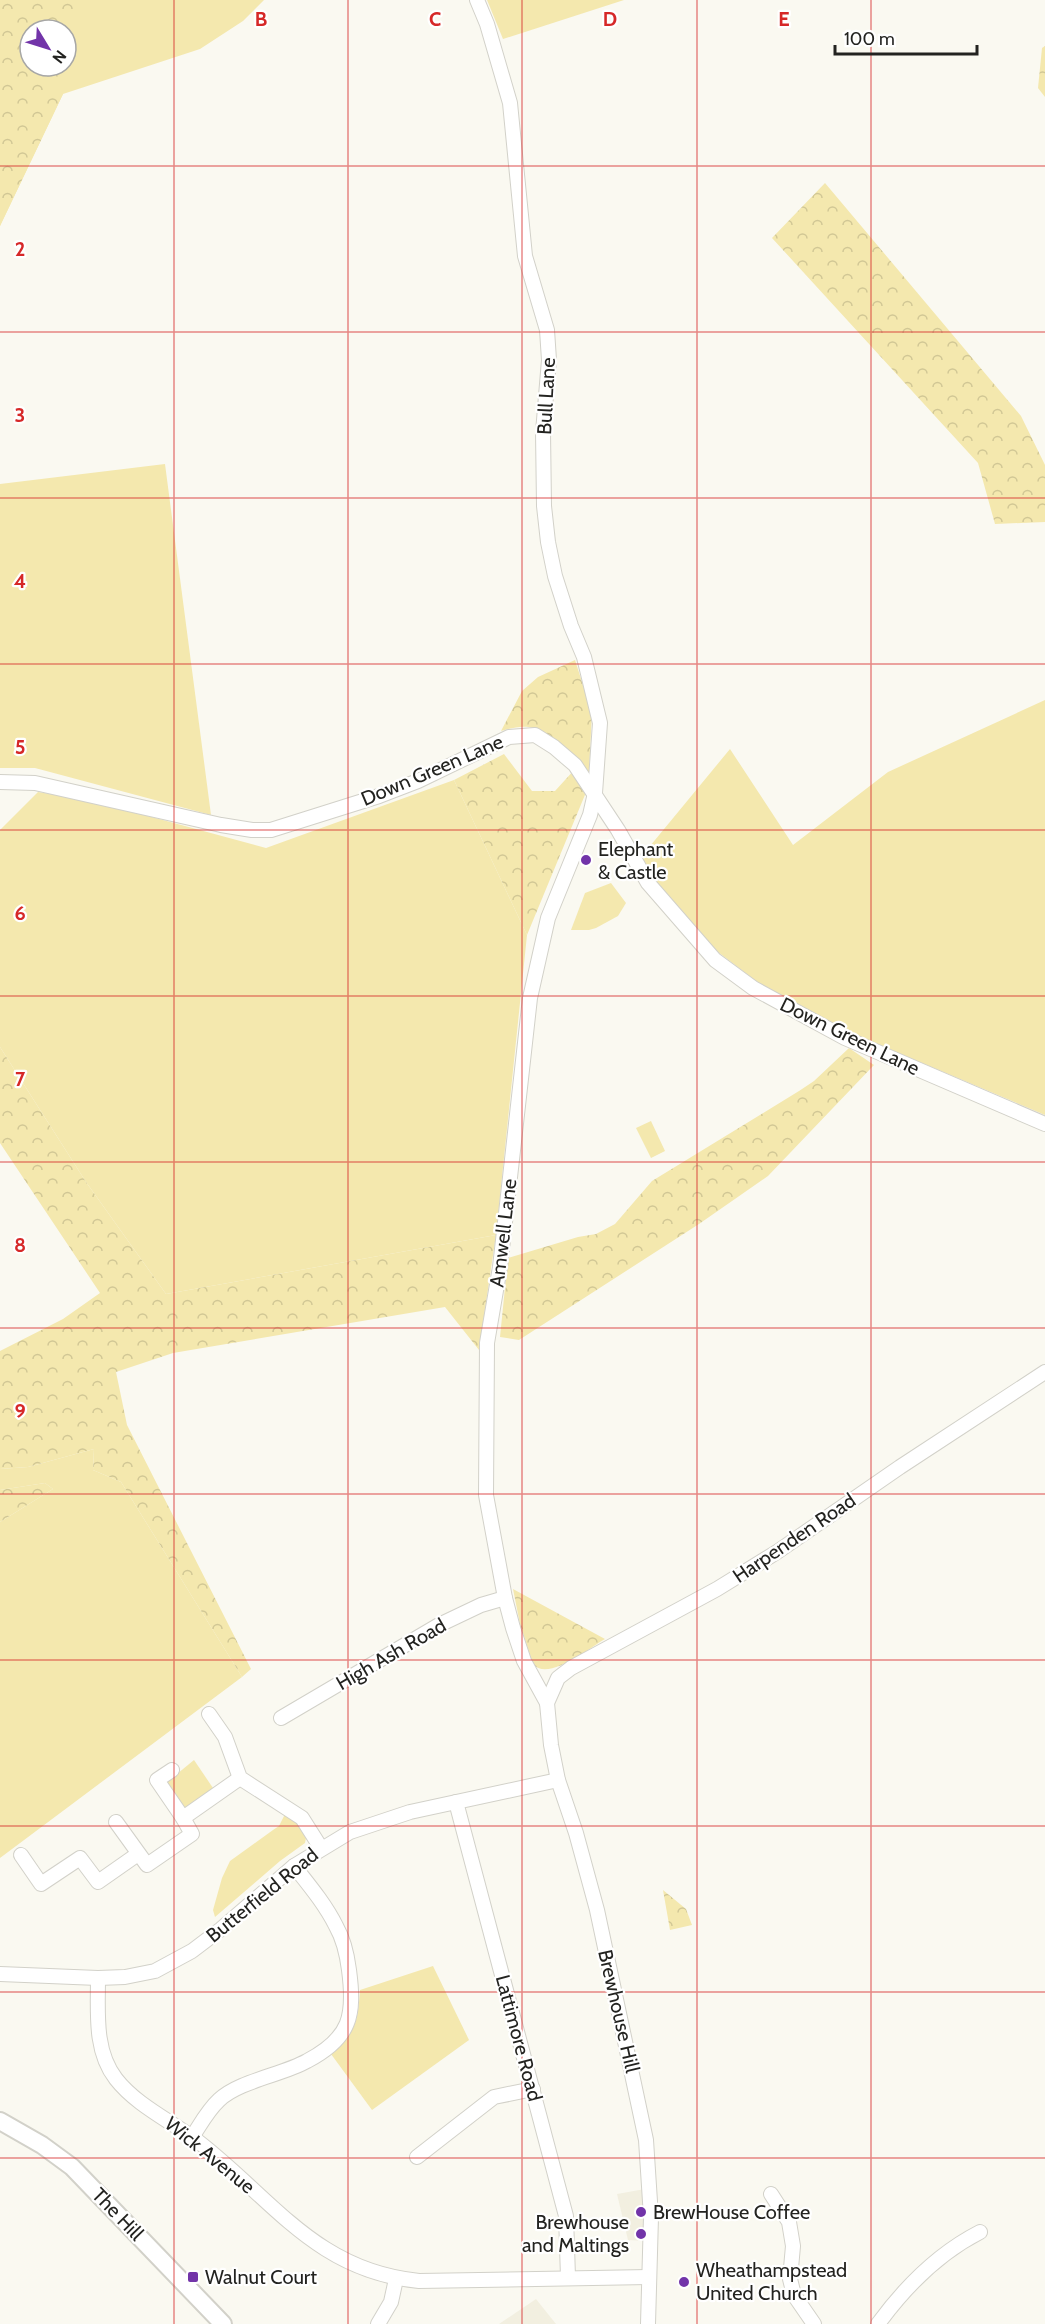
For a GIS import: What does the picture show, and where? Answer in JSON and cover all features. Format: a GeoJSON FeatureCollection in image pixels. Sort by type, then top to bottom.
{"type":"FeatureCollection","features":[{"type":"Feature","properties":{"kind":"main road","name":"The Hill"},"geometry":{"type":"LineString","coordinates":[[0,2121],[42,2145],[72,2167],[223,2324]]}},
{"type":"Feature","properties":{"kind":"street","name":"Bull Lane"},"geometry":{"type":"LineString","coordinates":[[477,0],[487,24],[510,103],[525,256],[547,330],[549,360],[543,432],[544,515],[555,576],[584,657],[600,723],[595,793]]}},
{"type":"Feature","properties":{"kind":"street","name":"Down Green Lane"},"geometry":{"type":"LineString","coordinates":[[0,782],[35,783],[221,825],[252,830],[271,830],[409,785],[508,737],[523,734],[535,735],[575,765],[595,793],[648,883],[708,953],[729,971],[753,988],[845,1038],[1045,1124]]}},
{"type":"Feature","properties":{"kind":"street","name":"Amwell Lane"},"geometry":{"type":"LineString","coordinates":[[547,1703],[524,1661],[505,1598],[486,1495],[487,1343],[500,1267],[530,998],[548,918],[590,815],[595,793]]}},
{"type":"Feature","properties":{"kind":"street","name":"Harpenden Road"},"geometry":{"type":"LineString","coordinates":[[558,1678],[586,1659],[717,1589],[777,1552],[1045,1371]]}},
{"type":"Feature","properties":{"kind":"street","name":"High Ash Road"},"geometry":{"type":"LineString","coordinates":[[281,1718],[439,1625],[481,1605],[505,1598]]}},
{"type":"Feature","properties":{"kind":"street"},"geometry":{"type":"LineString","coordinates":[[532,1677],[558,1678],[547,1703]]}},
{"type":"Feature","properties":{"kind":"street","name":"Brewhouse Hill"},"geometry":{"type":"LineString","coordinates":[[547,1703],[551,1746],[558,1780],[587,1871],[641,2113],[649,2163],[651,2198],[648,2324]]}},
{"type":"Feature","properties":{"kind":"street"},"geometry":{"type":"LineString","coordinates":[[209,1714],[225,1737],[240,1778],[302,1818],[321,1848]]}},
{"type":"Feature","properties":{"kind":"street"},"geometry":{"type":"LineString","coordinates":[[116,1822],[147,1865],[192,1834],[157,1780],[172,1770]]}},
{"type":"Feature","properties":{"kind":"street"},"geometry":{"type":"LineString","coordinates":[[183,1818],[240,1778]]}},
{"type":"Feature","properties":{"kind":"street","name":"Butterfield Road"},"geometry":{"type":"LineString","coordinates":[[0,1974],[98,1978],[125,1977],[154,1971],[174,1962],[221,1929],[294,1866],[350,1832],[410,1812],[558,1780]]}},
{"type":"Feature","properties":{"kind":"street","name":"Lattimore Road"},"geometry":{"type":"LineString","coordinates":[[456,1802],[566,2216],[568,2277]]}},
{"type":"Feature","properties":{"kind":"street"},"geometry":{"type":"LineString","coordinates":[[21,1855],[41,1884],[80,1858],[98,1882],[138,1854]]}},
{"type":"Feature","properties":{"kind":"street"},"geometry":{"type":"LineString","coordinates":[[192,2137],[219,2100],[233,2091],[307,2061],[332,2044],[349,2020],[351,1991],[346,1950],[338,1928],[294,1866]]}},
{"type":"Feature","properties":{"kind":"street","name":"Wick Avenue"},"geometry":{"type":"LineString","coordinates":[[98,1978],[98,2033],[104,2057],[116,2079],[133,2096],[225,2163],[283,2218],[321,2248],[358,2266],[396,2279],[419,2281],[649,2277]]}},
{"type":"Feature","properties":{"kind":"street"},"geometry":{"type":"LineString","coordinates":[[417,2157],[494,2097],[533,2089]]}},
{"type":"Feature","properties":{"kind":"street"},"geometry":{"type":"LineString","coordinates":[[771,2194],[789,2222],[793,2246],[790,2279],[794,2295],[814,2324]]}},
{"type":"Feature","properties":{"kind":"street"},"geometry":{"type":"LineString","coordinates":[[880,2323],[925,2271],[980,2232]]}},
{"type":"Feature","properties":{"kind":"street"},"geometry":{"type":"LineString","coordinates":[[378,2324],[391,2302],[396,2279]]}},
{"type":"Feature","properties":{"kind":"shaded area"},"geometry":{"type":"Polygon","coordinates":[[[645,2189],[646,2241],[628,2240],[617,2194],[645,2189]]]}},
{"type":"Feature","properties":{"kind":"shaded area"},"geometry":{"type":"Polygon","coordinates":[[[536,2299],[556,2324],[499,2324],[536,2299]]]}},
{"type":"Feature","properties":{"kind":"green space"},"geometry":{"type":"Polygon","coordinates":[[[0,0],[264,0],[243,21],[200,49],[63,94],[0,226],[0,0]]]}},
{"type":"Feature","properties":{"kind":"green space"},"geometry":{"type":"Polygon","coordinates":[[[0,0],[87,0],[77,18],[18,18],[18,78],[59,78],[63,94],[0,226],[0,0]]]}},
{"type":"Feature","properties":{"kind":"green space"},"geometry":{"type":"Polygon","coordinates":[[[487,0],[624,0],[503,39],[487,0]]]}},
{"type":"Feature","properties":{"kind":"green space"},"geometry":{"type":"Polygon","coordinates":[[[1045,46],[1045,97],[1038,88],[1042,48],[1045,46]]]}},
{"type":"Feature","properties":{"kind":"green space"},"geometry":{"type":"Polygon","coordinates":[[[825,183],[1021,416],[1045,465],[1045,522],[995,524],[978,463],[772,238],[825,183]]]}},
{"type":"Feature","properties":{"kind":"green space"},"geometry":{"type":"Polygon","coordinates":[[[165,464],[211,815],[35,768],[0,768],[0,484],[165,464]]]}},
{"type":"Feature","properties":{"kind":"green space"},"geometry":{"type":"Polygon","coordinates":[[[575,660],[592,713],[589,772],[563,746],[541,731],[525,727],[501,731],[522,691],[538,677],[575,660]]]}},
{"type":"Feature","properties":{"kind":"green space"},"geometry":{"type":"Polygon","coordinates":[[[1045,700],[1045,1115],[856,1035],[760,984],[693,933],[652,883],[641,857],[730,749],[793,845],[888,772],[1045,700]]]}},
{"type":"Feature","properties":{"kind":"green space"},"geometry":{"type":"Polygon","coordinates":[[[504,754],[532,791],[555,791],[575,769],[587,790],[527,935],[454,780],[504,754]]]}},
{"type":"Feature","properties":{"kind":"green space"},"geometry":{"type":"Polygon","coordinates":[[[454,780],[527,935],[496,1235],[166,1294],[86,1182],[0,1047],[0,830],[38,792],[89,800],[266,848],[454,780]]]}},
{"type":"Feature","properties":{"kind":"green space"},"geometry":{"type":"Polygon","coordinates":[[[611,883],[626,903],[618,916],[596,928],[571,930],[585,893],[611,883]]]}},
{"type":"Feature","properties":{"kind":"green space"},"geometry":{"type":"Polygon","coordinates":[[[0,1047],[86,1182],[166,1294],[496,1235],[479,1350],[445,1307],[173,1353],[116,1372],[127,1425],[251,1669],[242,1677],[121,1482],[93,1470],[94,1449],[28,1467],[0,1469],[0,1351],[63,1319],[100,1293],[0,1143],[0,1047]]]}},
{"type":"Feature","properties":{"kind":"green space"},"geometry":{"type":"Polygon","coordinates":[[[849,1048],[874,1065],[768,1176],[699,1224],[519,1340],[500,1337],[508,1258],[578,1237],[596,1234],[615,1224],[652,1181],[814,1081],[849,1048]]]}},
{"type":"Feature","properties":{"kind":"green space"},"geometry":{"type":"Polygon","coordinates":[[[651,1121],[665,1151],[651,1158],[636,1128],[651,1121]]]}},
{"type":"Feature","properties":{"kind":"green space"},"geometry":{"type":"Polygon","coordinates":[[[94,1449],[93,1470],[121,1482],[242,1677],[0,1858],[0,1522],[53,1489],[45,1483],[0,1490],[0,1469],[28,1467],[94,1449]]]}},
{"type":"Feature","properties":{"kind":"green space"},"geometry":{"type":"Polygon","coordinates":[[[45,1483],[53,1489],[0,1522],[0,1490],[45,1483]]]}},
{"type":"Feature","properties":{"kind":"green space"},"geometry":{"type":"Polygon","coordinates":[[[513,1589],[605,1639],[569,1662],[548,1669],[540,1668],[533,1664],[520,1624],[513,1589]]]}},
{"type":"Feature","properties":{"kind":"green space"},"geometry":{"type":"Polygon","coordinates":[[[194,1760],[215,1791],[185,1812],[166,1783],[194,1760]]]}},
{"type":"Feature","properties":{"kind":"green space"},"geometry":{"type":"Polygon","coordinates":[[[285,1814],[298,1823],[306,1838],[305,1843],[280,1861],[215,1917],[213,1910],[222,1878],[230,1861],[279,1826],[285,1814]]]}},
{"type":"Feature","properties":{"kind":"green space"},"geometry":{"type":"Polygon","coordinates":[[[663,1890],[686,1909],[692,1925],[670,1930],[663,1890]]]}},
{"type":"Feature","properties":{"kind":"green space"},"geometry":{"type":"Polygon","coordinates":[[[433,1966],[469,2040],[372,2110],[331,2054],[351,2033],[357,2018],[360,1990],[433,1966]]]}},
{"type":"Feature","properties":{"kind":"place","name":"Elephant & Castle"},"geometry":{"type":"Point","coordinates":[586,860]}},
{"type":"Feature","properties":{"kind":"place","name":"BrewHouse Coffee"},"geometry":{"type":"Point","coordinates":[641,2212]}},
{"type":"Feature","properties":{"kind":"place","name":"Brewhouse and Maltings"},"geometry":{"type":"Point","coordinates":[641,2234]}},
{"type":"Feature","properties":{"kind":"place","name":"Walnut Court"},"geometry":{"type":"Point","coordinates":[193,2277]}},
{"type":"Feature","properties":{"kind":"place","name":"Wheathampstead United Church"},"geometry":{"type":"Point","coordinates":[684,2282]}}]}
